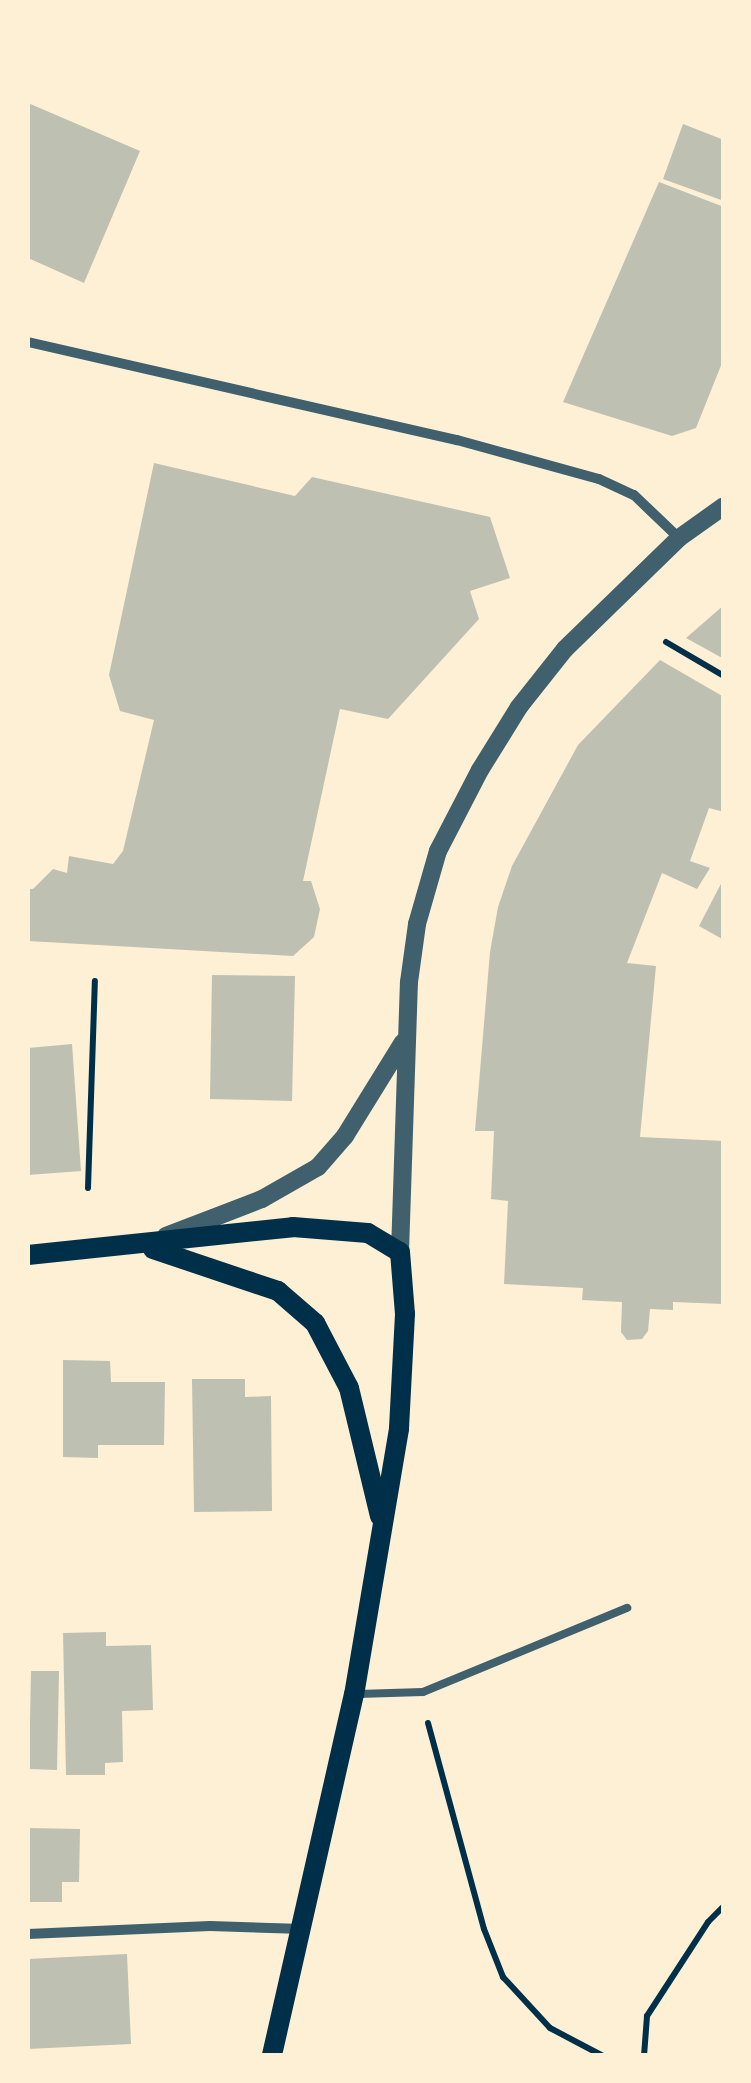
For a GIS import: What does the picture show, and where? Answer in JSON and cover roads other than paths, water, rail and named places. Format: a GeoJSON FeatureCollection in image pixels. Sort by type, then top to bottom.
{"type":"FeatureCollection","features":[{"type":"Feature","properties":{"kind":"main road"},"geometry":{"type":"LineString","coordinates":[[28,1255],[293,1228],[368,1233],[400,1252],[404,1361],[399,1429],[354,1694],[304,1929],[272,2056]]}},
{"type":"Feature","properties":{"kind":"main road"},"geometry":{"type":"LineString","coordinates":[[142,1246],[278,1291],[316,1323],[349,1388],[382,1527]]}},
{"type":"Feature","properties":{"kind":"street"},"geometry":{"type":"LineString","coordinates":[[28,342],[457,440],[599,479],[634,495],[679,538]]}},
{"type":"Feature","properties":{"kind":"street"},"geometry":{"type":"LineString","coordinates":[[400,1252],[404,1042],[422,906],[438,852],[480,770],[519,707],[565,649],[679,538],[724,506]]}},
{"type":"Feature","properties":{"kind":"street"},"geometry":{"type":"LineString","coordinates":[[142,1246],[262,1199],[318,1166],[345,1136],[404,1042]]}},
{"type":"Feature","properties":{"kind":"street"},"geometry":{"type":"LineString","coordinates":[[28,1934],[210,1926],[304,1929]]}},
{"type":"Feature","properties":{"kind":"lane"},"geometry":{"type":"LineString","coordinates":[[354,1694],[423,1692],[626,1608]]}}]}
